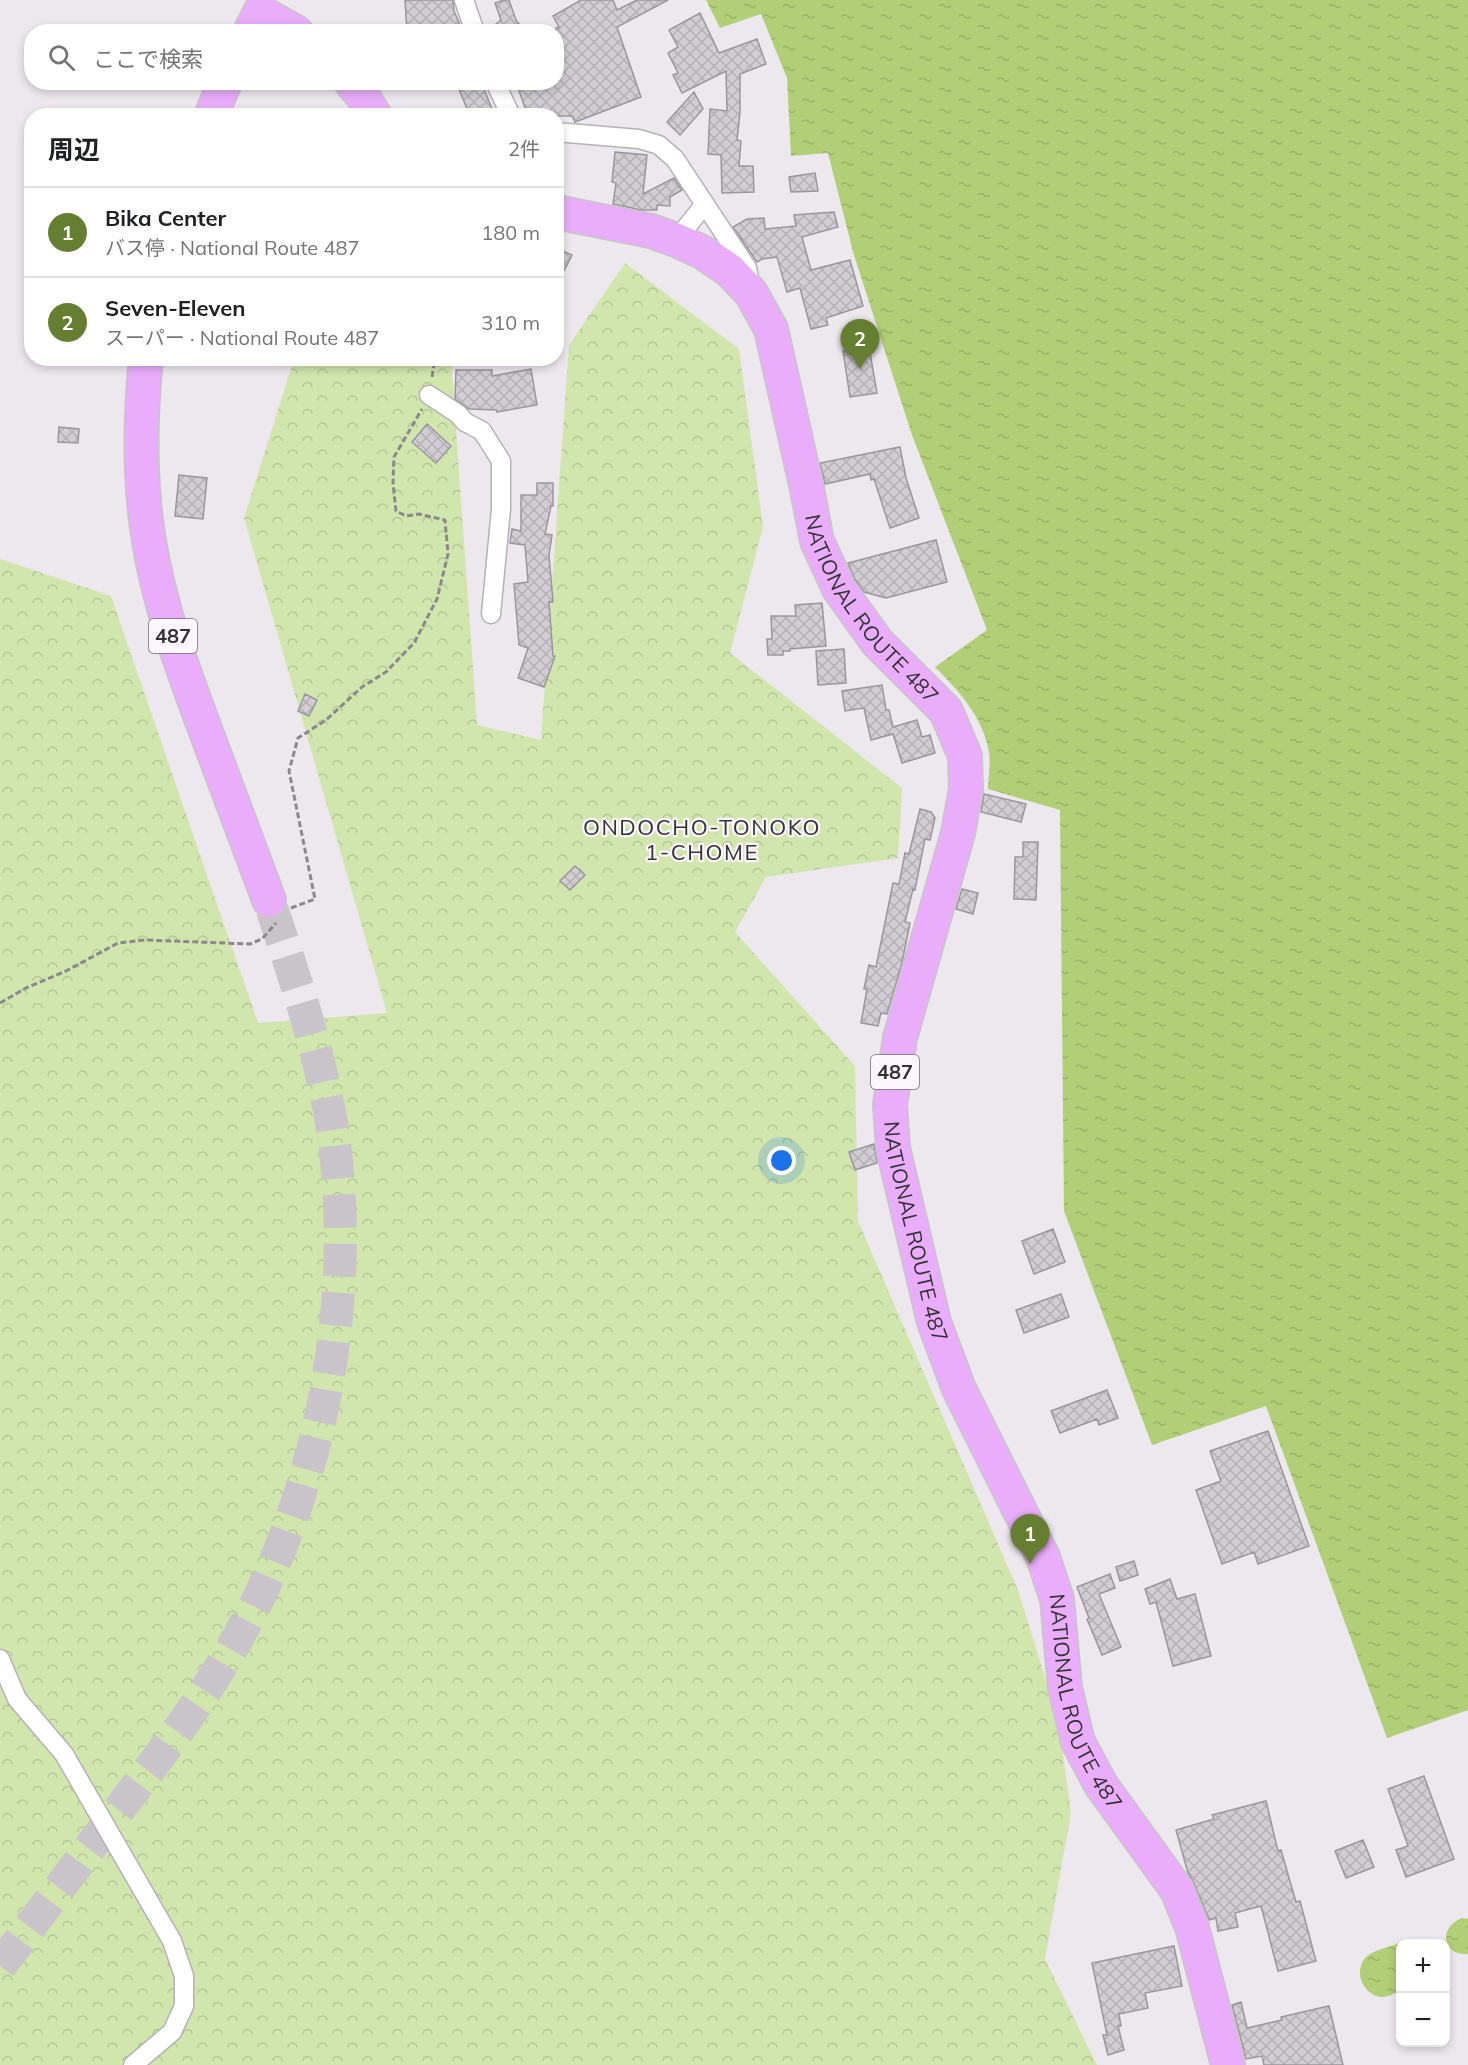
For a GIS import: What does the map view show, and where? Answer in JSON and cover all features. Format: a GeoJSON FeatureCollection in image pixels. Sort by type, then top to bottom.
{"type":"FeatureCollection","features":[{"type":"Feature","properties":{"kind":"highway"},"geometry":{"type":"LineString","coordinates":[[214,108],[222,90]]}},
{"type":"Feature","properties":{"kind":"highway"},"geometry":{"type":"LineString","coordinates":[[358,90],[370,108]]}},
{"type":"Feature","properties":{"kind":"highway","name":"NATIONAL ROUTE 487"},"geometry":{"type":"LineString","coordinates":[[564,214],[651,231],[676,240],[704,253],[729,270],[751,293],[771,329],[817,542],[839,589],[878,642],[946,711],[965,756],[966,789],[958,833],[900,1038],[891,1105],[893,1148],[934,1322],[960,1389],[1043,1557],[1057,1599],[1065,1688],[1078,1742],[1101,1785],[1177,1890],[1192,1927],[1228,2065]]}},
{"type":"Feature","properties":{"kind":"highway","name":"487"},"geometry":{"type":"LineString","coordinates":[[145,366],[142,402],[143,475],[149,540],[156,572],[180,663],[279,909]]}},
{"type":"Feature","properties":{"kind":"street"},"geometry":{"type":"LineString","coordinates":[[464,0],[472,24]]}},
{"type":"Feature","properties":{"kind":"street"},"geometry":{"type":"LineString","coordinates":[[499,90],[506,108]]}},
{"type":"Feature","properties":{"kind":"street"},"geometry":{"type":"LineString","coordinates":[[564,133],[639,139],[659,146],[675,159],[747,268],[751,293]]}},
{"type":"Feature","properties":{"kind":"street"},"geometry":{"type":"LineString","coordinates":[[676,240],[705,204]]}},
{"type":"Feature","properties":{"kind":"street"},"geometry":{"type":"LineString","coordinates":[[429,395],[458,414],[465,422],[482,431],[501,461],[501,509],[491,614]]}},
{"type":"Feature","properties":{"kind":"street"},"geometry":{"type":"LineString","coordinates":[[0,1659],[17,1699],[64,1754],[172,1941],[184,1976],[184,2006],[172,2032],[133,2065]]}},
{"type":"Feature","properties":{"kind":"path"},"geometry":{"type":"LineString","coordinates":[[0,1003],[118,943],[145,940],[250,944],[262,939],[279,909],[315,899],[289,771],[298,738],[326,720],[362,687],[386,672],[414,643],[437,599],[447,554],[445,520],[419,514],[406,516],[396,511],[393,483],[394,457],[412,429],[429,395],[434,366]]}},
{"type":"Feature","properties":{"kind":"green space"},"geometry":{"type":"Polygon","coordinates":[[[625,263],[739,349],[763,527],[730,653],[902,788],[898,858],[766,877],[735,932],[855,1066],[858,1221],[1018,1590],[1058,1719],[1071,1813],[1045,1959],[1097,2065],[0,2065],[0,559],[111,596],[258,1023],[387,1013],[244,518],[292,366],[451,366],[477,725],[541,740],[569,345],[625,263]]]}},
{"type":"Feature","properties":{"kind":"water"},"geometry":{"type":"Polygon","coordinates":[[[706,0],[1468,0],[1468,1710],[1387,1738],[1266,1406],[1152,1445],[1064,1211],[1060,810],[988,789],[990,757],[981,727],[969,705],[935,667],[987,630],[912,435],[853,252],[828,153],[791,156],[787,78],[761,14],[720,28],[706,0]]]}},
{"type":"Feature","properties":{"kind":"water"},"geometry":{"type":"Polygon","coordinates":[[[1462,1918],[1468,1919],[1468,1954],[1453,1950],[1450,1948],[1450,1939],[1446,1939],[1446,1934],[1454,1922],[1462,1918]]]}},
{"type":"Feature","properties":{"kind":"water"},"geometry":{"type":"Polygon","coordinates":[[[1396,1944],[1396,1993],[1384,1997],[1370,1993],[1360,1977],[1365,1958],[1396,1944]]]}},
{"type":"Feature","properties":{"kind":"building"},"geometry":{"type":"Polygon","coordinates":[[[405,0],[453,0],[454,11],[460,24],[406,24],[405,0]]]}},
{"type":"Feature","properties":{"kind":"building"},"geometry":{"type":"Polygon","coordinates":[[[509,0],[519,24],[496,24],[501,20],[495,3],[509,0]]]}},
{"type":"Feature","properties":{"kind":"building"},"geometry":{"type":"Polygon","coordinates":[[[581,0],[613,0],[617,10],[637,0],[668,0],[617,27],[641,97],[575,122],[572,116],[564,116],[564,108],[525,108],[519,90],[564,90],[564,24],[557,24],[553,16],[581,0]]]}},
{"type":"Feature","properties":{"kind":"building"},"geometry":{"type":"Polygon","coordinates":[[[700,13],[719,53],[757,39],[766,64],[740,74],[737,140],[741,141],[739,166],[753,166],[754,192],[722,193],[721,155],[708,154],[710,109],[727,111],[726,71],[682,93],[673,75],[678,73],[668,53],[678,47],[669,30],[700,13]]]}},
{"type":"Feature","properties":{"kind":"building"},"geometry":{"type":"Polygon","coordinates":[[[459,90],[484,90],[492,108],[467,108],[459,90]]]}},
{"type":"Feature","properties":{"kind":"building"},"geometry":{"type":"Polygon","coordinates":[[[694,92],[703,109],[680,135],[667,122],[694,92]]]}},
{"type":"Feature","properties":{"kind":"building"},"geometry":{"type":"Polygon","coordinates":[[[615,152],[647,155],[643,194],[674,178],[682,190],[670,197],[670,206],[657,205],[657,210],[641,210],[613,204],[616,183],[612,182],[615,152]]]}},
{"type":"Feature","properties":{"kind":"building"},"geometry":{"type":"Polygon","coordinates":[[[815,173],[818,191],[791,192],[789,177],[815,173]]]}},
{"type":"Feature","properties":{"kind":"building"},"geometry":{"type":"Polygon","coordinates":[[[834,212],[838,227],[802,237],[811,270],[850,260],[863,306],[826,318],[828,325],[811,329],[800,288],[787,292],[777,257],[757,262],[733,227],[747,219],[764,218],[765,229],[796,226],[794,215],[834,212]]]}},
{"type":"Feature","properties":{"kind":"building"},"geometry":{"type":"Polygon","coordinates":[[[564,252],[572,255],[564,270],[564,252]]]}},
{"type":"Feature","properties":{"kind":"building"},"geometry":{"type":"Polygon","coordinates":[[[869,347],[877,393],[850,397],[843,351],[869,347]]]}},
{"type":"Feature","properties":{"kind":"building"},"geometry":{"type":"Polygon","coordinates":[[[531,369],[537,405],[497,412],[497,410],[469,409],[455,399],[456,370],[492,370],[492,376],[531,369]]]}},
{"type":"Feature","properties":{"kind":"building"},"geometry":{"type":"Polygon","coordinates":[[[427,424],[451,446],[436,463],[412,442],[427,424]]]}},
{"type":"Feature","properties":{"kind":"building"},"geometry":{"type":"Polygon","coordinates":[[[59,427],[79,429],[78,443],[58,442],[59,427]]]}},
{"type":"Feature","properties":{"kind":"building"},"geometry":{"type":"Polygon","coordinates":[[[900,447],[906,478],[919,518],[890,528],[874,479],[871,480],[870,474],[825,484],[820,463],[900,447]]]}},
{"type":"Feature","properties":{"kind":"building"},"geometry":{"type":"Polygon","coordinates":[[[179,475],[207,478],[203,519],[175,516],[179,475]]]}},
{"type":"Feature","properties":{"kind":"building"},"geometry":{"type":"Polygon","coordinates":[[[537,483],[553,483],[553,506],[551,506],[545,534],[552,535],[549,555],[553,602],[549,602],[553,656],[555,656],[544,687],[518,678],[528,648],[519,645],[514,584],[528,582],[525,545],[510,543],[512,529],[521,531],[521,495],[537,495],[537,483]]]}},
{"type":"Feature","properties":{"kind":"building"},"geometry":{"type":"Polygon","coordinates":[[[936,540],[947,582],[886,598],[864,592],[855,580],[848,563],[936,540]]]}},
{"type":"Feature","properties":{"kind":"building"},"geometry":{"type":"Polygon","coordinates":[[[822,603],[826,646],[790,649],[790,651],[783,651],[783,655],[768,655],[767,639],[772,639],[771,616],[796,616],[795,605],[822,603]]]}},
{"type":"Feature","properties":{"kind":"building"},"geometry":{"type":"Polygon","coordinates":[[[844,649],[846,683],[818,685],[816,651],[844,649]]]}},
{"type":"Feature","properties":{"kind":"building"},"geometry":{"type":"Polygon","coordinates":[[[882,685],[886,710],[889,710],[893,727],[917,720],[922,737],[930,735],[935,753],[902,763],[893,734],[871,740],[864,708],[845,711],[842,691],[882,685]]]}},
{"type":"Feature","properties":{"kind":"building"},"geometry":{"type":"Polygon","coordinates":[[[305,694],[317,700],[309,716],[298,711],[305,694]]]}},
{"type":"Feature","properties":{"kind":"building"},"geometry":{"type":"Polygon","coordinates":[[[984,794],[1026,804],[1021,822],[981,812],[984,794]]]}},
{"type":"Feature","properties":{"kind":"building"},"geometry":{"type":"Polygon","coordinates":[[[920,809],[931,812],[935,818],[930,840],[925,839],[915,890],[913,889],[905,922],[910,923],[902,963],[887,1014],[881,1013],[878,1026],[861,1023],[869,965],[876,967],[893,883],[899,884],[905,853],[909,854],[920,809]]]}},
{"type":"Feature","properties":{"kind":"building"},"geometry":{"type":"Polygon","coordinates":[[[1023,842],[1038,842],[1036,900],[1014,899],[1015,857],[1023,857],[1023,842]]]}},
{"type":"Feature","properties":{"kind":"building"},"geometry":{"type":"Polygon","coordinates":[[[575,866],[585,875],[570,890],[560,881],[575,866]]]}},
{"type":"Feature","properties":{"kind":"building"},"geometry":{"type":"Polygon","coordinates":[[[962,889],[978,893],[973,914],[956,909],[962,889]]]}},
{"type":"Feature","properties":{"kind":"building"},"geometry":{"type":"Polygon","coordinates":[[[874,1144],[877,1163],[855,1170],[849,1152],[874,1144]]]}},
{"type":"Feature","properties":{"kind":"building"},"geometry":{"type":"Polygon","coordinates":[[[1053,1229],[1065,1262],[1034,1274],[1022,1241],[1053,1229]]]}},
{"type":"Feature","properties":{"kind":"building"},"geometry":{"type":"Polygon","coordinates":[[[1061,1294],[1069,1317],[1024,1333],[1016,1310],[1061,1294]]]}},
{"type":"Feature","properties":{"kind":"building"},"geometry":{"type":"Polygon","coordinates":[[[1107,1390],[1118,1418],[1099,1425],[1097,1419],[1060,1433],[1051,1411],[1107,1390]]]}},
{"type":"Feature","properties":{"kind":"building"},"geometry":{"type":"Polygon","coordinates":[[[1268,1431],[1309,1546],[1258,1564],[1254,1552],[1222,1564],[1196,1490],[1221,1481],[1210,1451],[1268,1431]]]}},
{"type":"Feature","properties":{"kind":"building"},"geometry":{"type":"Polygon","coordinates":[[[1134,1561],[1138,1575],[1120,1581],[1116,1567],[1134,1561]]]}},
{"type":"Feature","properties":{"kind":"building"},"geometry":{"type":"Polygon","coordinates":[[[1110,1574],[1115,1588],[1099,1594],[1121,1647],[1102,1655],[1077,1587],[1110,1574]]]}},
{"type":"Feature","properties":{"kind":"building"},"geometry":{"type":"Polygon","coordinates":[[[1170,1579],[1177,1599],[1195,1594],[1211,1656],[1173,1666],[1156,1602],[1150,1604],[1145,1589],[1170,1579]]]}},
{"type":"Feature","properties":{"kind":"building"},"geometry":{"type":"Polygon","coordinates":[[[1424,1776],[1454,1859],[1406,1877],[1396,1850],[1408,1846],[1388,1789],[1424,1776]]]}},
{"type":"Feature","properties":{"kind":"building"},"geometry":{"type":"Polygon","coordinates":[[[1266,1801],[1278,1851],[1281,1850],[1296,1902],[1300,1901],[1316,1961],[1278,1971],[1261,1906],[1235,1913],[1238,1927],[1218,1931],[1216,1918],[1209,1920],[1188,1873],[1176,1830],[1214,1819],[1212,1815],[1266,1801]]]}},
{"type":"Feature","properties":{"kind":"building"},"geometry":{"type":"Polygon","coordinates":[[[1363,1840],[1374,1867],[1346,1878],[1335,1851],[1363,1840]]]}},
{"type":"Feature","properties":{"kind":"building"},"geometry":{"type":"Polygon","coordinates":[[[1174,1946],[1182,1986],[1145,1993],[1148,2008],[1119,2014],[1121,2026],[1118,2026],[1124,2050],[1108,2055],[1103,2035],[1107,2035],[1092,1963],[1174,1946]]]}},
{"type":"Feature","properties":{"kind":"building"},"geometry":{"type":"Polygon","coordinates":[[[1241,2002],[1247,2028],[1282,2020],[1281,2017],[1329,2006],[1343,2065],[1264,2065],[1262,2056],[1246,2059],[1232,2005],[1241,2002]]]}},
{"type":"Feature","properties":{"kind":"tunnel"},"geometry":{"type":"LineString","coordinates":[[0,1966],[161,1754],[229,1653],[260,1594],[287,1532],[308,1466],[324,1398],[335,1330],[340,1261],[339,1193],[327,1097],[313,1040],[269,900]]}},
{"type":"Feature","properties":{"kind":"place","name":"Seven-Eleven"},"geometry":{"type":"Point","coordinates":[860,369]}},
{"type":"Feature","properties":{"kind":"place","name":"Bika Center"},"geometry":{"type":"Point","coordinates":[1030,1564]}},
{"type":"Feature","properties":{"kind":"district","name":"ONDOCHO-TONOKO 1-CHOME"},"geometry":{"type":"Point","coordinates":[702,840]}}]}
